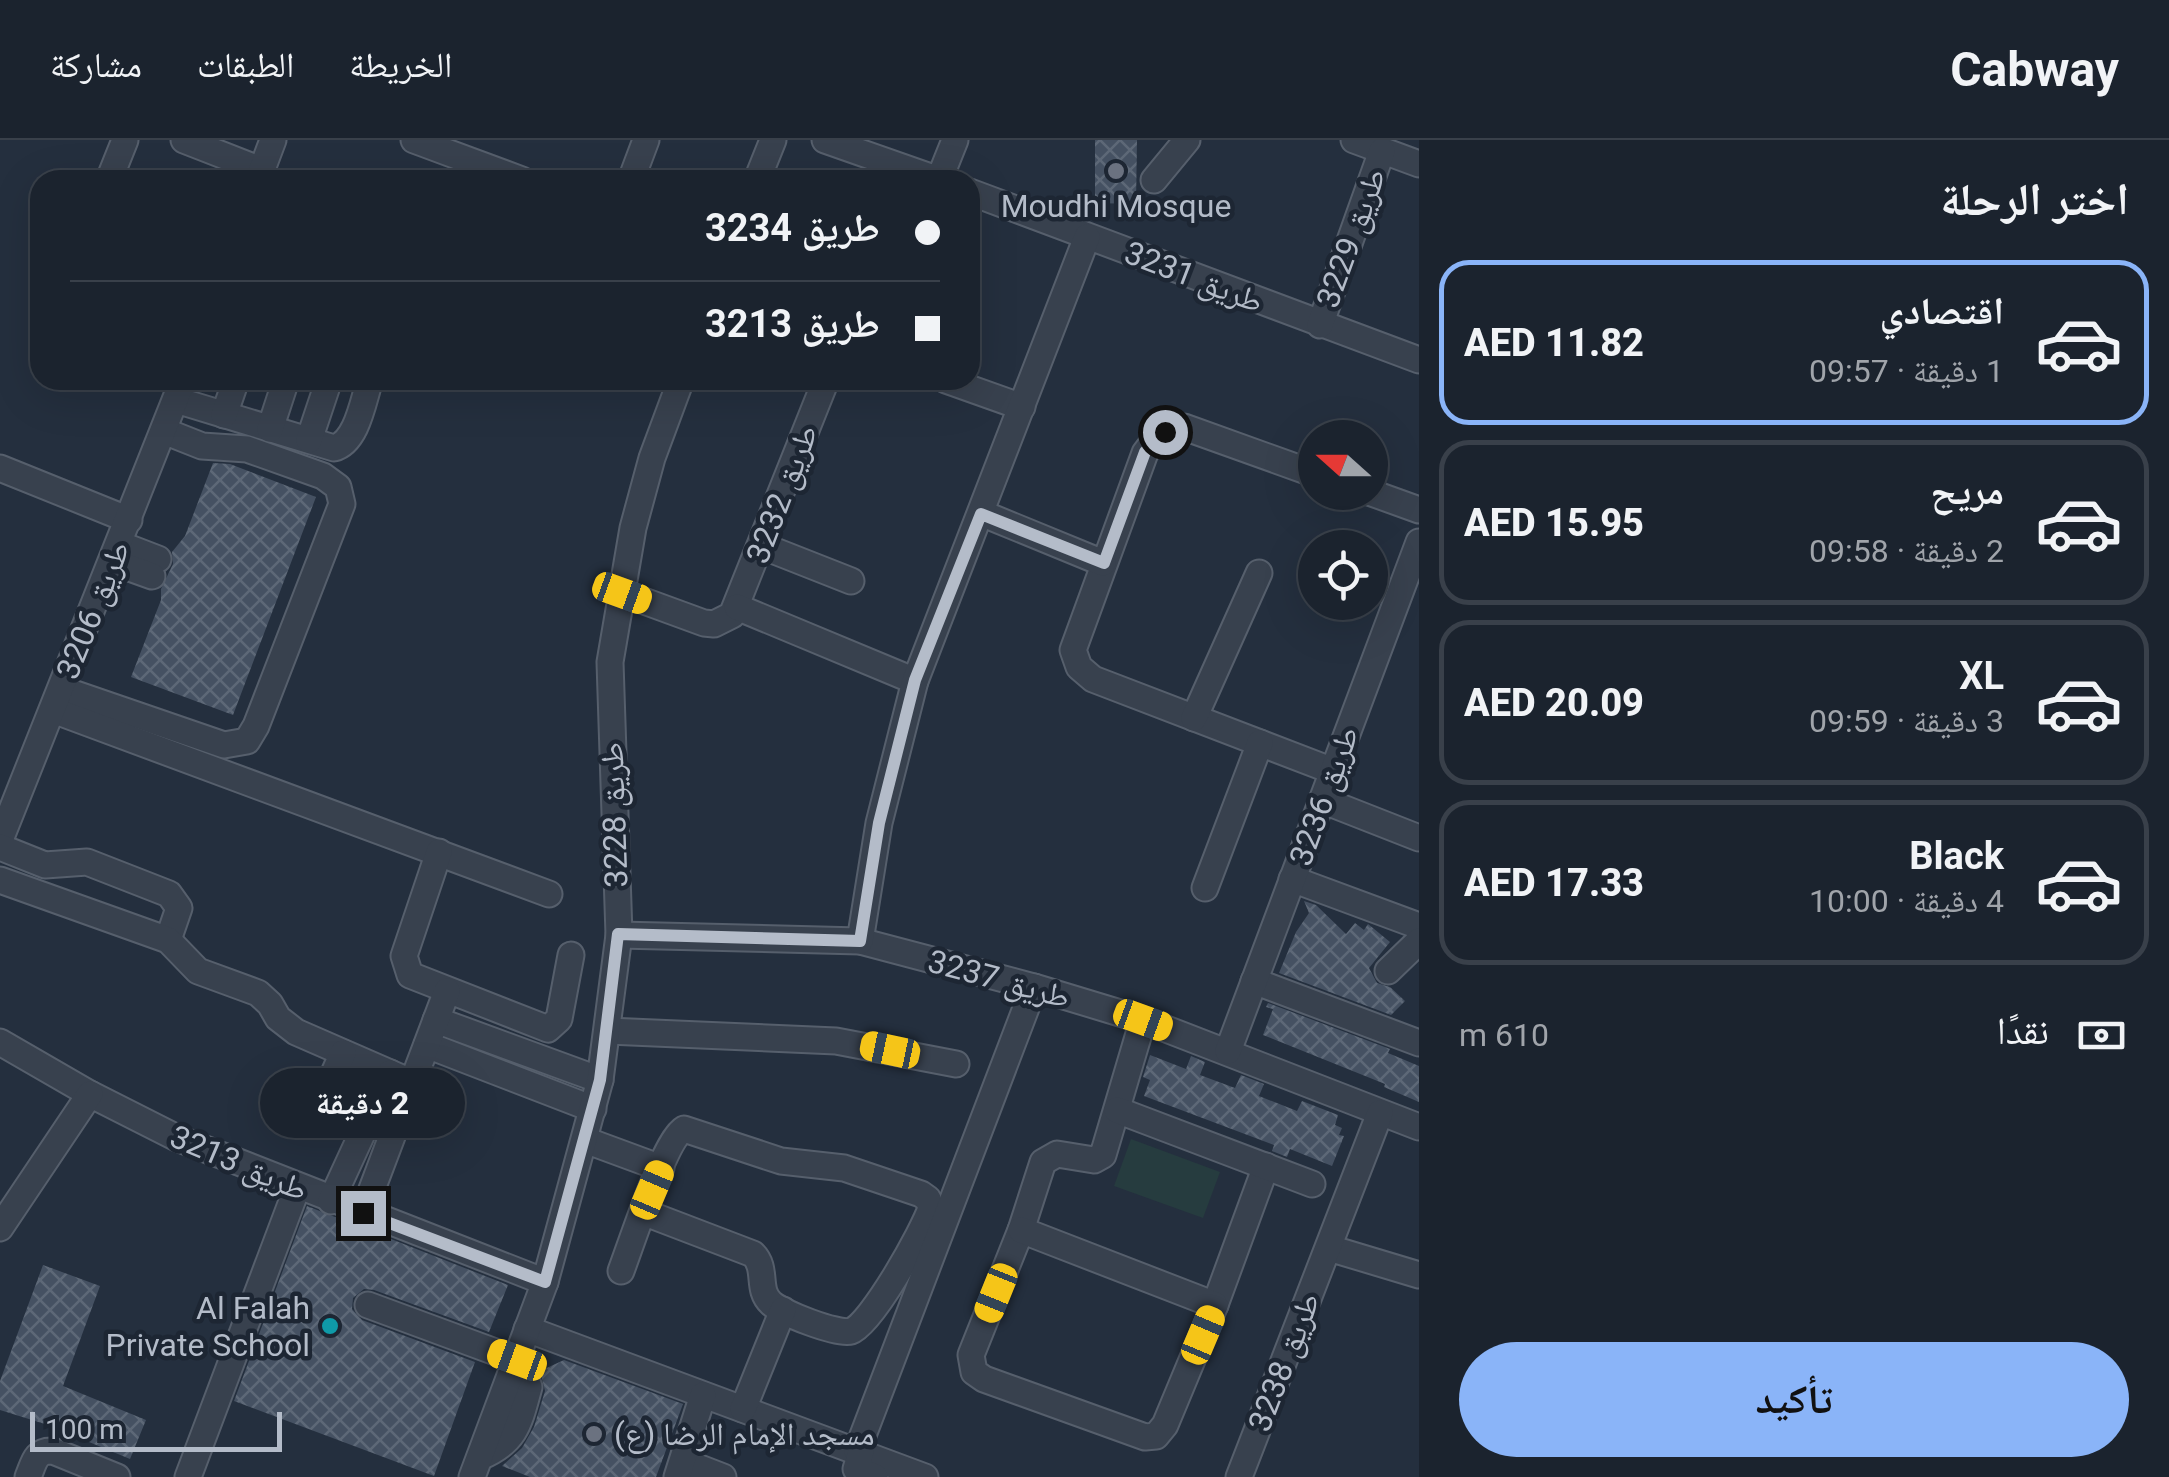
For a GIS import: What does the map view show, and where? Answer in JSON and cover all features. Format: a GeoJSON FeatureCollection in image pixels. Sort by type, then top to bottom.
{"type":"FeatureCollection","features":[{"type":"Feature","properties":{"kind":"street"},"geometry":{"type":"LineString","coordinates":[[113,170],[125,140]]}},
{"type":"Feature","properties":{"kind":"street"},"geometry":{"type":"LineString","coordinates":[[184,140],[249,170]]}},
{"type":"Feature","properties":{"kind":"street"},"geometry":{"type":"LineString","coordinates":[[262,170],[273,140]]}},
{"type":"Feature","properties":{"kind":"street"},"geometry":{"type":"LineString","coordinates":[[414,140],[453,146],[502,170]]}},
{"type":"Feature","properties":{"kind":"street"},"geometry":{"type":"LineString","coordinates":[[635,170],[646,140]]}},
{"type":"Feature","properties":{"kind":"street"},"geometry":{"type":"LineString","coordinates":[[762,170],[773,140]]}},
{"type":"Feature","properties":{"kind":"street"},"geometry":{"type":"LineString","coordinates":[[825,140],[910,170]]}},
{"type":"Feature","properties":{"kind":"street"},"geometry":{"type":"LineString","coordinates":[[943,170],[955,140]]}},
{"type":"Feature","properties":{"kind":"street"},"geometry":{"type":"LineString","coordinates":[[1154,180],[1187,140]]}},
{"type":"Feature","properties":{"kind":"street","name":"طريق 3229"},"geometry":{"type":"LineString","coordinates":[[1354,140],[1419,164]]}},
{"type":"Feature","properties":{"kind":"street","name":"طريق 3229"},"geometry":{"type":"LineString","coordinates":[[1320,325],[1382,151]]}},
{"type":"Feature","properties":{"kind":"street","name":"طريق 3231"},"geometry":{"type":"LineString","coordinates":[[980,196],[1419,360]]}},
{"type":"Feature","properties":{"kind":"street"},"geometry":{"type":"LineString","coordinates":[[860,941],[879,823],[915,680],[1087,237]]}},
{"type":"Feature","properties":{"kind":"street"},"geometry":{"type":"LineString","coordinates":[[180,390],[224,415],[334,448],[344,445],[350,437],[366,390]]}},
{"type":"Feature","properties":{"kind":"street","name":"طريق 3206"},"geometry":{"type":"LineString","coordinates":[[0,843],[180,390]]}},
{"type":"Feature","properties":{"kind":"street"},"geometry":{"type":"LineString","coordinates":[[224,415],[233,390]]}},
{"type":"Feature","properties":{"kind":"street"},"geometry":{"type":"LineString","coordinates":[[270,428],[283,390]]}},
{"type":"Feature","properties":{"kind":"street"},"geometry":{"type":"LineString","coordinates":[[309,440],[326,390]]}},
{"type":"Feature","properties":{"kind":"street","name":"طريق 3228"},"geometry":{"type":"LineString","coordinates":[[476,1467],[545,1282],[600,1080],[618,934],[610,662],[633,528],[652,458],[677,390]]}},
{"type":"Feature","properties":{"kind":"street","name":"طريق 3232"},"geometry":{"type":"LineString","coordinates":[[737,607],[822,390]]}},
{"type":"Feature","properties":{"kind":"street"},"geometry":{"type":"LineString","coordinates":[[974,390],[1022,407]]}},
{"type":"Feature","properties":{"kind":"street"},"geometry":{"type":"LineString","coordinates":[[1298,468],[1184,427],[1165,432],[1145,452],[1074,641],[1079,667],[1093,679],[1333,771]]}},
{"type":"Feature","properties":{"kind":"street"},"geometry":{"type":"LineString","coordinates":[[58,700],[224,745],[247,741],[256,726],[342,504],[341,494],[331,480],[248,449],[202,446],[164,431]]}},
{"type":"Feature","properties":{"kind":"street"},"geometry":{"type":"LineString","coordinates":[[0,468],[129,520]]}},
{"type":"Feature","properties":{"kind":"street"},"geometry":{"type":"LineString","coordinates":[[1388,499],[1419,510]]}},
{"type":"Feature","properties":{"kind":"street"},"geometry":{"type":"LineString","coordinates":[[981,514],[1104,563]]}},
{"type":"Feature","properties":{"kind":"street","name":"طريق 3236"},"geometry":{"type":"LineString","coordinates":[[1228,1051],[1419,542]]}},
{"type":"Feature","properties":{"kind":"street"},"geometry":{"type":"LineString","coordinates":[[762,546],[850,580]]}},
{"type":"Feature","properties":{"kind":"street"},"geometry":{"type":"LineString","coordinates":[[116,553],[155,568]]}},
{"type":"Feature","properties":{"kind":"street"},"geometry":{"type":"LineString","coordinates":[[1194,718],[1260,573]]}},
{"type":"Feature","properties":{"kind":"street"},"geometry":{"type":"LineString","coordinates":[[622,593],[704,623],[724,621],[737,607],[915,680]]}},
{"type":"Feature","properties":{"kind":"street"},"geometry":{"type":"LineString","coordinates":[[58,700],[549,894]]}},
{"type":"Feature","properties":{"kind":"street"},"geometry":{"type":"LineString","coordinates":[[1205,888],[1260,743]]}},
{"type":"Feature","properties":{"kind":"street"},"geometry":{"type":"LineString","coordinates":[[1322,800],[1419,838]]}},
{"type":"Feature","properties":{"kind":"street"},"geometry":{"type":"LineString","coordinates":[[0,843],[45,865],[83,861],[169,894],[178,908],[168,940]]}},
{"type":"Feature","properties":{"kind":"street"},"geometry":{"type":"LineString","coordinates":[[439,852],[404,962],[415,978],[552,1028],[559,1019],[571,956]]}},
{"type":"Feature","properties":{"kind":"street"},"geometry":{"type":"LineString","coordinates":[[1292,879],[1419,926]]}},
{"type":"Feature","properties":{"kind":"street"},"geometry":{"type":"LineString","coordinates":[[0,880],[168,940],[198,971],[258,993],[286,1026],[402,1078]]}},
{"type":"Feature","properties":{"kind":"street","name":"طريق 3237"},"geometry":{"type":"LineString","coordinates":[[618,934],[860,941],[1143,1020],[1419,1127]]}},
{"type":"Feature","properties":{"kind":"street"},"geometry":{"type":"LineString","coordinates":[[1388,971],[1419,941]]}},
{"type":"Feature","properties":{"kind":"street"},"geometry":{"type":"LineString","coordinates":[[1254,981],[1419,1043]]}},
{"type":"Feature","properties":{"kind":"street"},"geometry":{"type":"LineString","coordinates":[[875,1477],[856,1469],[859,1451],[1034,987]]}},
{"type":"Feature","properties":{"kind":"street"},"geometry":{"type":"LineString","coordinates":[[331,1201],[432,1033],[447,991]]}},
{"type":"Feature","properties":{"kind":"street"},"geometry":{"type":"LineString","coordinates":[[1143,1020],[1101,1158],[1090,1160],[1058,1154],[1043,1162],[1021,1230],[971,1355],[972,1367],[984,1379],[1145,1438],[1156,1436],[1165,1425],[1215,1305],[1266,1166]]}},
{"type":"Feature","properties":{"kind":"street"},"geometry":{"type":"LineString","coordinates":[[608,1031],[836,1040],[956,1064]]}},
{"type":"Feature","properties":{"kind":"street"},"geometry":{"type":"LineString","coordinates":[[432,1033],[600,1080]]}},
{"type":"Feature","properties":{"kind":"street"},"geometry":{"type":"LineString","coordinates":[[432,1033],[593,1109]]}},
{"type":"Feature","properties":{"kind":"street","name":"طريق 3213"},"geometry":{"type":"LineString","coordinates":[[0,1042],[177,1138],[545,1282]]}},
{"type":"Feature","properties":{"kind":"street"},"geometry":{"type":"LineString","coordinates":[[324,1098],[343,1053]]}},
{"type":"Feature","properties":{"kind":"street"},"geometry":{"type":"LineString","coordinates":[[363,1213],[402,1078]]}},
{"type":"Feature","properties":{"kind":"street"},"geometry":{"type":"LineString","coordinates":[[0,1228],[11,1197],[90,1094]]}},
{"type":"Feature","properties":{"kind":"street"},"geometry":{"type":"LineString","coordinates":[[1117,1110],[1312,1184]]}},
{"type":"Feature","properties":{"kind":"street","name":"طريق 3238"},"geometry":{"type":"LineString","coordinates":[[1239,1477],[1380,1112]]}},
{"type":"Feature","properties":{"kind":"street"},"geometry":{"type":"LineString","coordinates":[[621,1271],[643,1212],[674,1136],[690,1130],[781,1160],[844,1168],[921,1194],[928,1200],[930,1212],[896,1276],[859,1327],[839,1332],[782,1310],[766,1298],[762,1266],[753,1254],[643,1212]]}},
{"type":"Feature","properties":{"kind":"street"},"geometry":{"type":"LineString","coordinates":[[585,1140],[661,1168]]}},
{"type":"Feature","properties":{"kind":"street"},"geometry":{"type":"LineString","coordinates":[[188,1477],[297,1188]]}},
{"type":"Feature","properties":{"kind":"street"},"geometry":{"type":"LineString","coordinates":[[1021,1230],[1215,1305]]}},
{"type":"Feature","properties":{"kind":"street"},"geometry":{"type":"LineString","coordinates":[[1329,1248],[1419,1275]]}},
{"type":"Feature","properties":{"kind":"street"},"geometry":{"type":"LineString","coordinates":[[368,1305],[517,1360]]}},
{"type":"Feature","properties":{"kind":"street"},"geometry":{"type":"LineString","coordinates":[[743,1409],[782,1310]]}},
{"type":"Feature","properties":{"kind":"street"},"geometry":{"type":"LineString","coordinates":[[527,1329],[925,1477]]}},
{"type":"Feature","properties":{"kind":"street"},"geometry":{"type":"LineString","coordinates":[[710,1397],[685,1473],[723,1477]]}},
{"type":"Feature","properties":{"kind":"street"},"geometry":{"type":"LineString","coordinates":[[28,1477],[43,1450],[117,1477]]}},
{"type":"Feature","properties":{"kind":"green space"},"geometry":{"type":"Polygon","coordinates":[[[1131,1139],[1220,1172],[1203,1218],[1114,1186],[1131,1139]]]}},
{"type":"Feature","properties":{"kind":"building","name":"Moudhi Mosque"},"geometry":{"type":"Polygon","coordinates":[[[1095,140],[1137,140],[1136,204],[1095,203],[1095,140]]]}},
{"type":"Feature","properties":{"kind":"building"},"geometry":{"type":"Polygon","coordinates":[[[213,463],[230,464],[316,497],[233,715],[131,677],[173,564],[172,552],[185,536],[213,463]]]}},
{"type":"Feature","properties":{"kind":"building"},"geometry":{"type":"Polygon","coordinates":[[[1304,901],[1316,905],[1346,934],[1355,923],[1364,930],[1368,924],[1390,942],[1369,968],[1377,983],[1390,987],[1405,1001],[1391,1015],[1279,973],[1296,932],[1309,913],[1304,901]]]}},
{"type":"Feature","properties":{"kind":"building"},"geometry":{"type":"Polygon","coordinates":[[[1268,1003],[1390,1049],[1388,1053],[1419,1066],[1419,1102],[1384,1087],[1385,1084],[1263,1035],[1273,1009],[1266,1007],[1268,1003]]]}},
{"type":"Feature","properties":{"kind":"building"},"geometry":{"type":"Polygon","coordinates":[[[1150,1055],[1186,1069],[1191,1056],[1205,1062],[1200,1075],[1235,1088],[1241,1075],[1264,1084],[1259,1096],[1297,1111],[1302,1101],[1338,1115],[1335,1125],[1342,1128],[1339,1135],[1344,1136],[1332,1166],[1290,1149],[1287,1157],[1272,1151],[1274,1145],[1144,1096],[1150,1080],[1143,1077],[1150,1055]]]}},
{"type":"Feature","properties":{"kind":"building","name":"Al Falah Private School"},"geometry":{"type":"Polygon","coordinates":[[[307,1206],[508,1285],[489,1332],[374,1290],[364,1289],[353,1298],[352,1309],[362,1320],[475,1362],[434,1476],[234,1401],[307,1206]]]}},
{"type":"Feature","properties":{"kind":"building"},"geometry":{"type":"Polygon","coordinates":[[[43,1265],[100,1286],[63,1386],[146,1420],[130,1459],[0,1410],[0,1381],[43,1265]]]}},
{"type":"Feature","properties":{"kind":"building","name":"مسجد الإمام الرضا (ع)"},"geometry":{"type":"Polygon","coordinates":[[[564,1360],[683,1404],[656,1477],[530,1477],[502,1466],[522,1448],[534,1427],[545,1391],[540,1371],[564,1360]]]}},
{"type":"Feature","properties":{"kind":"place","name":"Moudhi Mosque"},"geometry":{"type":"Point","coordinates":[1116,171]}},
{"type":"Feature","properties":{"kind":"place","name":"Al Falah Private School"},"geometry":{"type":"Point","coordinates":[330,1326]}},
{"type":"Feature","properties":{"kind":"place","name":"مسجد الإمام الرضا (ع)"},"geometry":{"type":"Point","coordinates":[594,1434]}},
{"type":"Feature","properties":{"kind":"route"},"geometry":{"type":"LineString","coordinates":[[363,1213],[545,1282],[600,1080],[618,934],[860,941],[879,823],[915,680],[981,514],[1104,563],[1145,452],[1165,432]]}}]}
